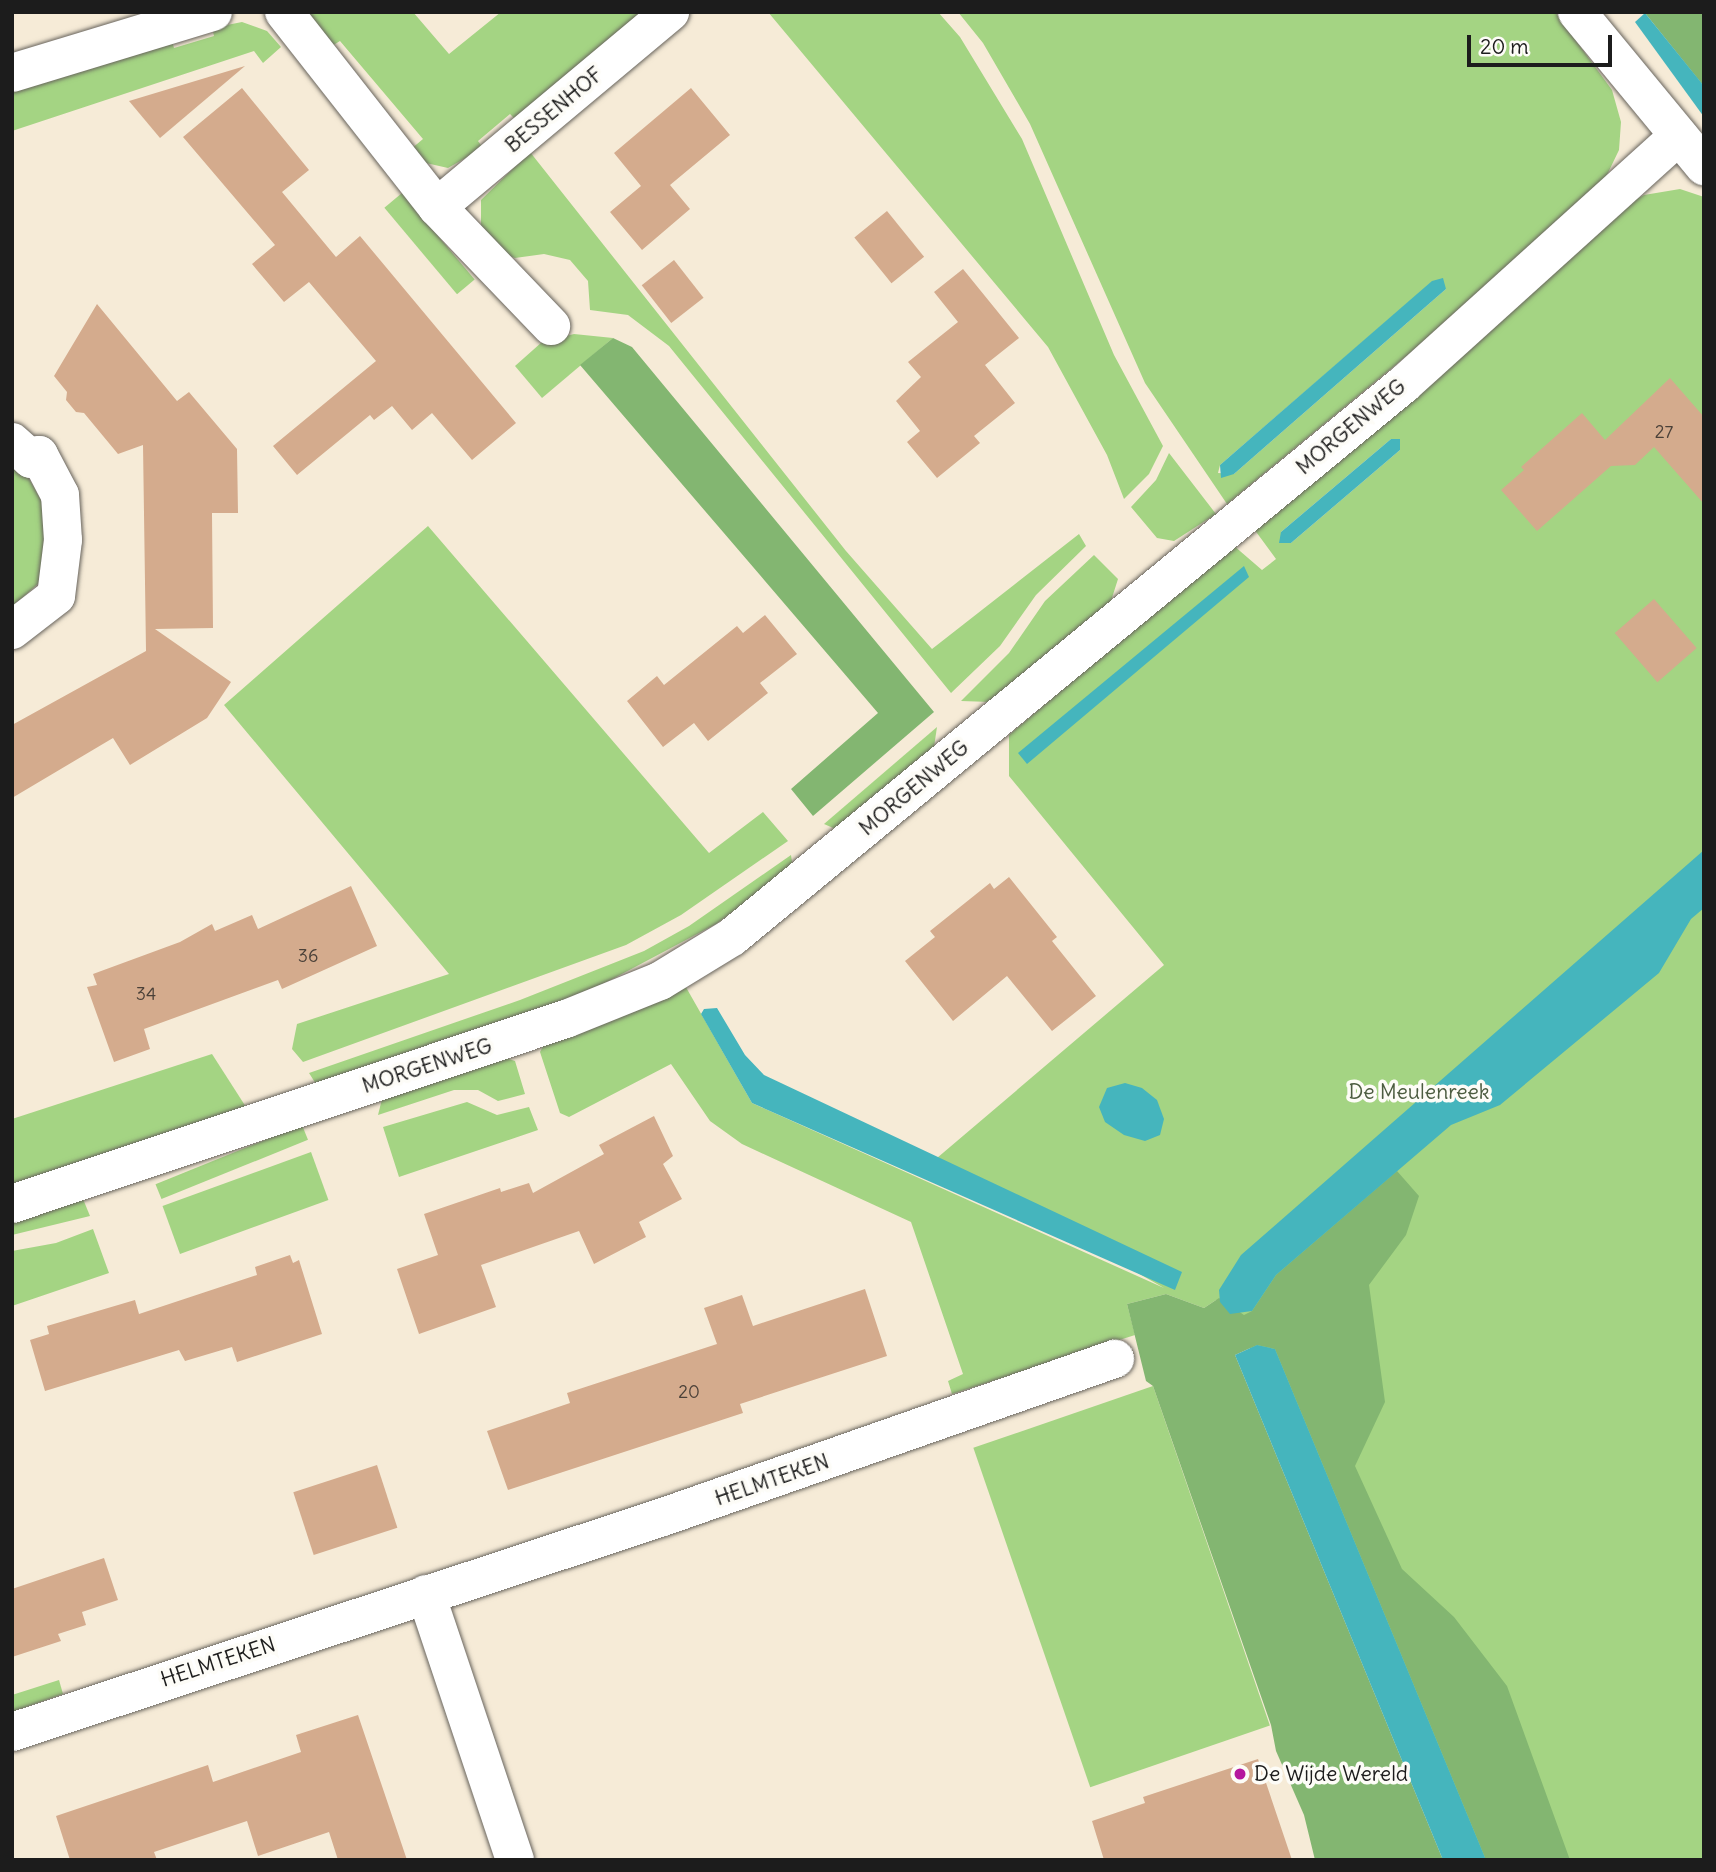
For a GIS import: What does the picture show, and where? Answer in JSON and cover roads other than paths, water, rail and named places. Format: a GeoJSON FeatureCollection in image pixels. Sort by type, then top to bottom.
{"type":"FeatureCollection","features":[{"type":"Feature","properties":{"kind":"street"},"geometry":{"type":"LineString","coordinates":[[12,73],[214,12]]}},
{"type":"Feature","properties":{"kind":"street"},"geometry":{"type":"LineString","coordinates":[[284,12],[437,207],[551,327]]}},
{"type":"Feature","properties":{"kind":"street","name":"BESSENHOF"},"geometry":{"type":"LineString","coordinates":[[437,207],[670,12]]}},
{"type":"Feature","properties":{"kind":"street"},"geometry":{"type":"LineString","coordinates":[[1577,12],[1704,166]]}},
{"type":"Feature","properties":{"kind":"street","name":"MORGENWEG"},"geometry":{"type":"LineString","coordinates":[[12,1204],[566,1019],[660,981],[732,937],[1404,384],[1678,136]]}},
{"type":"Feature","properties":{"kind":"street"},"geometry":{"type":"LineString","coordinates":[[12,442],[31,459],[38,454],[60,495],[63,540],[56,596],[12,630]]}},
{"type":"Feature","properties":{"kind":"street","name":"HELMTEKEN"},"geometry":{"type":"LineString","coordinates":[[12,1732],[914,1432],[1115,1359]]}},
{"type":"Feature","properties":{"kind":"street"},"geometry":{"type":"LineString","coordinates":[[426,1594],[515,1860]]}},
{"type":"Feature","properties":{"kind":"water"},"geometry":{"type":"Polygon","coordinates":[[[1645,13],[1704,86],[1704,117],[1635,22],[1645,13]]]}},
{"type":"Feature","properties":{"kind":"water"},"geometry":{"type":"Polygon","coordinates":[[[1443,278],[1446,289],[1234,474],[1221,478],[1220,465],[1432,281],[1443,278]]]}},
{"type":"Feature","properties":{"kind":"water"},"geometry":{"type":"Polygon","coordinates":[[[1391,439],[1400,439],[1400,450],[1291,543],[1279,543],[1281,532],[1391,439]]]}},
{"type":"Feature","properties":{"kind":"water"},"geometry":{"type":"Polygon","coordinates":[[[1244,566],[1249,577],[1027,764],[1018,753],[1244,566]]]}},
{"type":"Feature","properties":{"kind":"water"},"geometry":{"type":"Polygon","coordinates":[[[1704,850],[1704,908],[1691,919],[1659,973],[1500,1105],[1451,1125],[1276,1275],[1252,1311],[1230,1314],[1220,1302],[1219,1290],[1241,1255],[1704,850]]]}},
{"type":"Feature","properties":{"kind":"water"},"geometry":{"type":"Polygon","coordinates":[[[717,1008],[745,1055],[764,1075],[1182,1272],[1175,1290],[752,1103],[701,1014],[704,1009],[717,1008]]]}},
{"type":"Feature","properties":{"kind":"water"},"geometry":{"type":"Polygon","coordinates":[[[1125,1083],[1142,1088],[1157,1100],[1164,1119],[1160,1135],[1145,1141],[1124,1135],[1105,1122],[1099,1107],[1107,1088],[1125,1083]]]}},
{"type":"Feature","properties":{"kind":"water"},"geometry":{"type":"Polygon","coordinates":[[[1257,1345],[1275,1349],[1486,1860],[1443,1860],[1235,1355],[1257,1345]]]}},
{"type":"Feature","properties":{"kind":"place","name":"De Wijde Wereld"},"geometry":{"type":"Point","coordinates":[1240,1774]}},
{"type":"Feature","properties":{"kind":"park label","name":"De Meulenreek"},"geometry":{"type":"Point","coordinates":[1419,1092]}}]}
